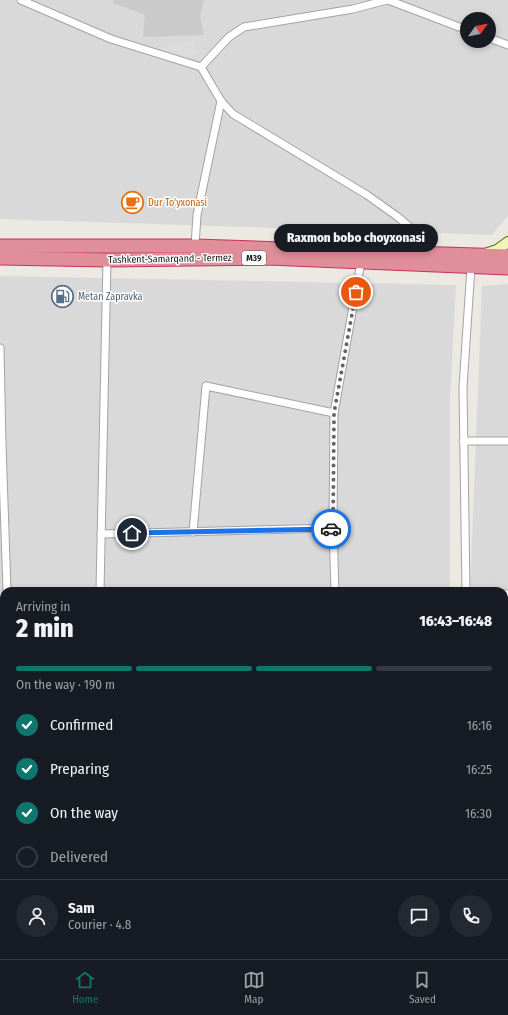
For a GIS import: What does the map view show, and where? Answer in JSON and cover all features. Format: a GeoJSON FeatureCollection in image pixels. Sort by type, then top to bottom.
{"type":"FeatureCollection","features":[{"type":"Feature","properties":{"kind":"highway","name":"Tashkent-Samarqand - Termez"},"geometry":{"type":"LineString","coordinates":[[0,246],[272,247],[430,254],[508,268]]}},
{"type":"Feature","properties":{"kind":"highway","name":"Tashkent-Samarqand - Termez"},"geometry":{"type":"LineString","coordinates":[[0,258],[107,260],[268,258],[362,262],[470,261],[508,256]]}},
{"type":"Feature","properties":{"kind":"main road"},"geometry":{"type":"LineString","coordinates":[[470,261],[496,250],[508,242]]}},
{"type":"Feature","properties":{"kind":"street"},"geometry":{"type":"LineString","coordinates":[[21,0],[111,39],[201,66],[221,101],[233,114],[367,195],[398,217],[421,236],[430,254]]}},
{"type":"Feature","properties":{"kind":"street"},"geometry":{"type":"LineString","coordinates":[[201,66],[229,36],[244,27],[353,9],[388,0],[460,27]]}},
{"type":"Feature","properties":{"kind":"street"},"geometry":{"type":"LineString","coordinates":[[496,41],[508,45]]}},
{"type":"Feature","properties":{"kind":"street"},"geometry":{"type":"LineString","coordinates":[[195,246],[198,215],[221,101]]}},
{"type":"Feature","properties":{"kind":"street"},"geometry":{"type":"LineString","coordinates":[[100,587],[107,260]]}},
{"type":"Feature","properties":{"kind":"street"},"geometry":{"type":"LineString","coordinates":[[466,587],[463,388],[470,261]]}},
{"type":"Feature","properties":{"kind":"street"},"geometry":{"type":"LineString","coordinates":[[335,587],[333,528],[334,413],[362,262]]}},
{"type":"Feature","properties":{"kind":"street"},"geometry":{"type":"LineString","coordinates":[[0,348],[3,537],[8,587]]}},
{"type":"Feature","properties":{"kind":"street"},"geometry":{"type":"LineString","coordinates":[[193,532],[206,386],[334,413]]}},
{"type":"Feature","properties":{"kind":"street"},"geometry":{"type":"LineString","coordinates":[[464,441],[508,441]]}},
{"type":"Feature","properties":{"kind":"street"},"geometry":{"type":"LineString","coordinates":[[101,534],[333,528]]}},
{"type":"Feature","properties":{"kind":"shaded area"},"geometry":{"type":"Polygon","coordinates":[[[0,0],[508,0],[508,216],[492,235],[0,219],[0,0]]]}},
{"type":"Feature","properties":{"kind":"shaded area"},"geometry":{"type":"Polygon","coordinates":[[[113,0],[204,0],[200,17],[204,35],[143,37],[145,15],[113,3],[113,0]]]}},
{"type":"Feature","properties":{"kind":"shaded area"},"geometry":{"type":"Polygon","coordinates":[[[194,40],[198,54],[161,63],[157,49],[194,40]]]}},
{"type":"Feature","properties":{"kind":"shaded area"},"geometry":{"type":"Polygon","coordinates":[[[0,276],[456,285],[450,398],[450,587],[0,587],[0,276]]]}},
{"type":"Feature","properties":{"kind":"shaded area"},"geometry":{"type":"Polygon","coordinates":[[[508,284],[508,587],[470,587],[482,286],[508,284]]]}},
{"type":"Feature","properties":{"kind":"way so far"},"geometry":{"type":"LineString","coordinates":[[331,529],[333,528],[334,413],[356,292]]}},
{"type":"Feature","properties":{"kind":"place","name":"Dur To'yxonasi"},"geometry":{"type":"Point","coordinates":[133,203]}},
{"type":"Feature","properties":{"kind":"place","name":"Raxmon bobo choyxonasi"},"geometry":{"type":"Point","coordinates":[356,292]}},
{"type":"Feature","properties":{"kind":"place","name":"Metan Zapravka"},"geometry":{"type":"Point","coordinates":[63,297]}},
{"type":"Feature","properties":{"kind":"route"},"geometry":{"type":"LineString","coordinates":[[132,533],[331,529]]}}]}
